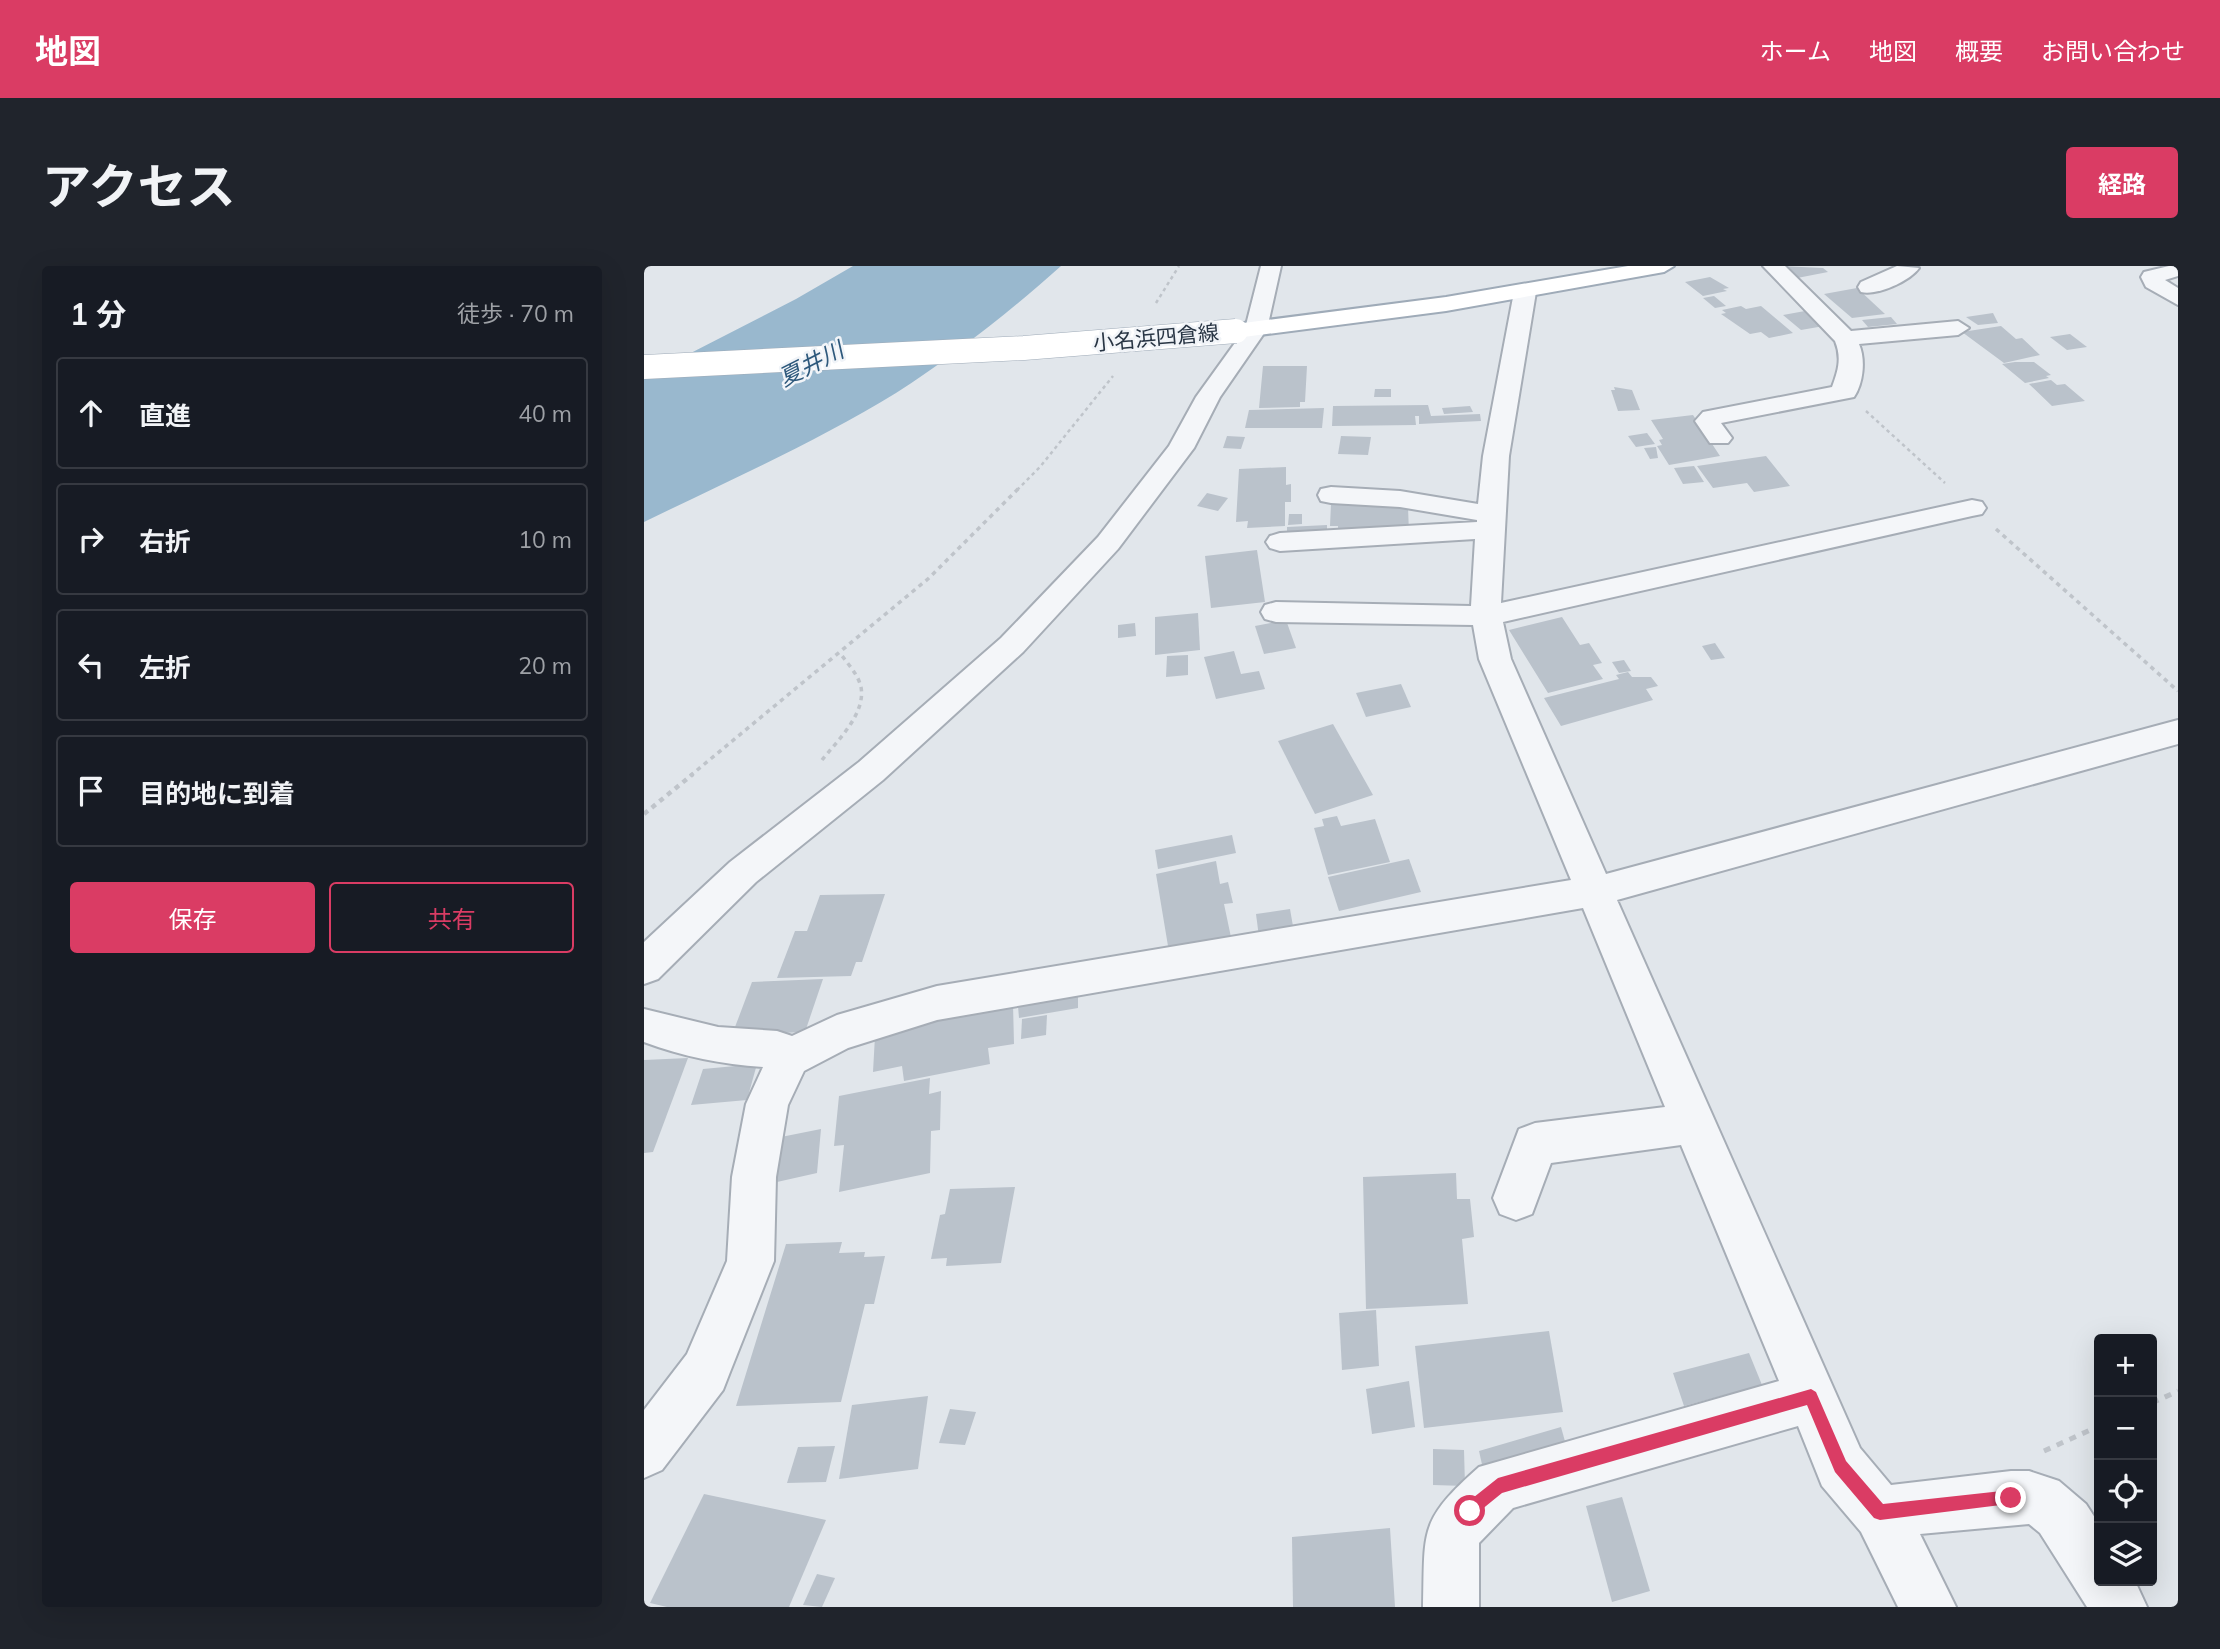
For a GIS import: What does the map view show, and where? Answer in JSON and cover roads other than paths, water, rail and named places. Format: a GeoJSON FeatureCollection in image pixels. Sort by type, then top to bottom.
{"type":"FeatureCollection","features":[{"type":"Feature","properties":{"kind":"main road","name":"小名浜四倉線"},"geometry":{"type":"LineString","coordinates":[[644,367],[1024,348],[1246,330],[1525,292],[1664,266]]}},
{"type":"Feature","properties":{"kind":"street"},"geometry":{"type":"LineString","coordinates":[[644,967],[743,872],[871,771],[1012,645],[1116,533],[1181,448],[1246,330],[1271,266]]}},
{"type":"Feature","properties":{"kind":"street"},"geometry":{"type":"LineString","coordinates":[[1719,438],[1707,421],[1712,417],[1844,392],[1844,385],[1849,380],[1852,355],[1845,338],[1773,266]]}},
{"type":"Feature","properties":{"kind":"street"},"geometry":{"type":"LineString","coordinates":[[1869,287],[1906,271],[1909,268],[1907,266]]}},
{"type":"Feature","properties":{"kind":"street"},"geometry":{"type":"LineString","coordinates":[[2178,270],[2152,277],[2154,282],[2178,298]]}},
{"type":"Feature","properties":{"kind":"street"},"geometry":{"type":"LineString","coordinates":[[1525,292],[1496,456],[1490,522],[1487,616],[1495,659],[1597,891],[1841,1467],[1880,1513],[1928,1607]]}},
{"type":"Feature","properties":{"kind":"street"},"geometry":{"type":"LineString","coordinates":[[1845,338],[1958,328]]}},
{"type":"Feature","properties":{"kind":"street"},"geometry":{"type":"LineString","coordinates":[[1331,495],[1400,499],[1490,522]]}},
{"type":"Feature","properties":{"kind":"street"},"geometry":{"type":"LineString","coordinates":[[1276,612],[1487,616],[1972,508]]}},
{"type":"Feature","properties":{"kind":"street"},"geometry":{"type":"LineString","coordinates":[[1280,542],[1490,522]]}},
{"type":"Feature","properties":{"kind":"street"},"geometry":{"type":"LineString","coordinates":[[644,1452],[705,1372],[750,1261],[754,1177],[767,1104],[789,1058],[837,1033],[937,1003],[1597,891],[2178,732]]}},
{"type":"Feature","properties":{"kind":"street"},"geometry":{"type":"LineString","coordinates":[[649,1025],[679,1037],[718,1045],[777,1049],[789,1058]]}},
{"type":"Feature","properties":{"kind":"street"},"geometry":{"type":"LineString","coordinates":[[1516,1198],[1535,1144],[1695,1123]]}},
{"type":"Feature","properties":{"kind":"street"},"geometry":{"type":"LineString","coordinates":[[1451,1607],[1452,1534],[1470,1511],[1498,1486],[1811,1397]]}},
{"type":"Feature","properties":{"kind":"street"},"geometry":{"type":"LineString","coordinates":[[1880,1513],[2011,1498],[2038,1498],[2066,1522],[2094,1567]]}},
{"type":"Feature","properties":{"kind":"street"},"geometry":{"type":"LineString","coordinates":[[2106,1586],[2119,1607]]}},
{"type":"Feature","properties":{"kind":"water","name":"夏井川"},"geometry":{"type":"Polygon","coordinates":[[[853,266],[1061,266],[981,333],[896,393],[803,445],[644,522],[644,377],[796,299],[853,266]]]}}]}
